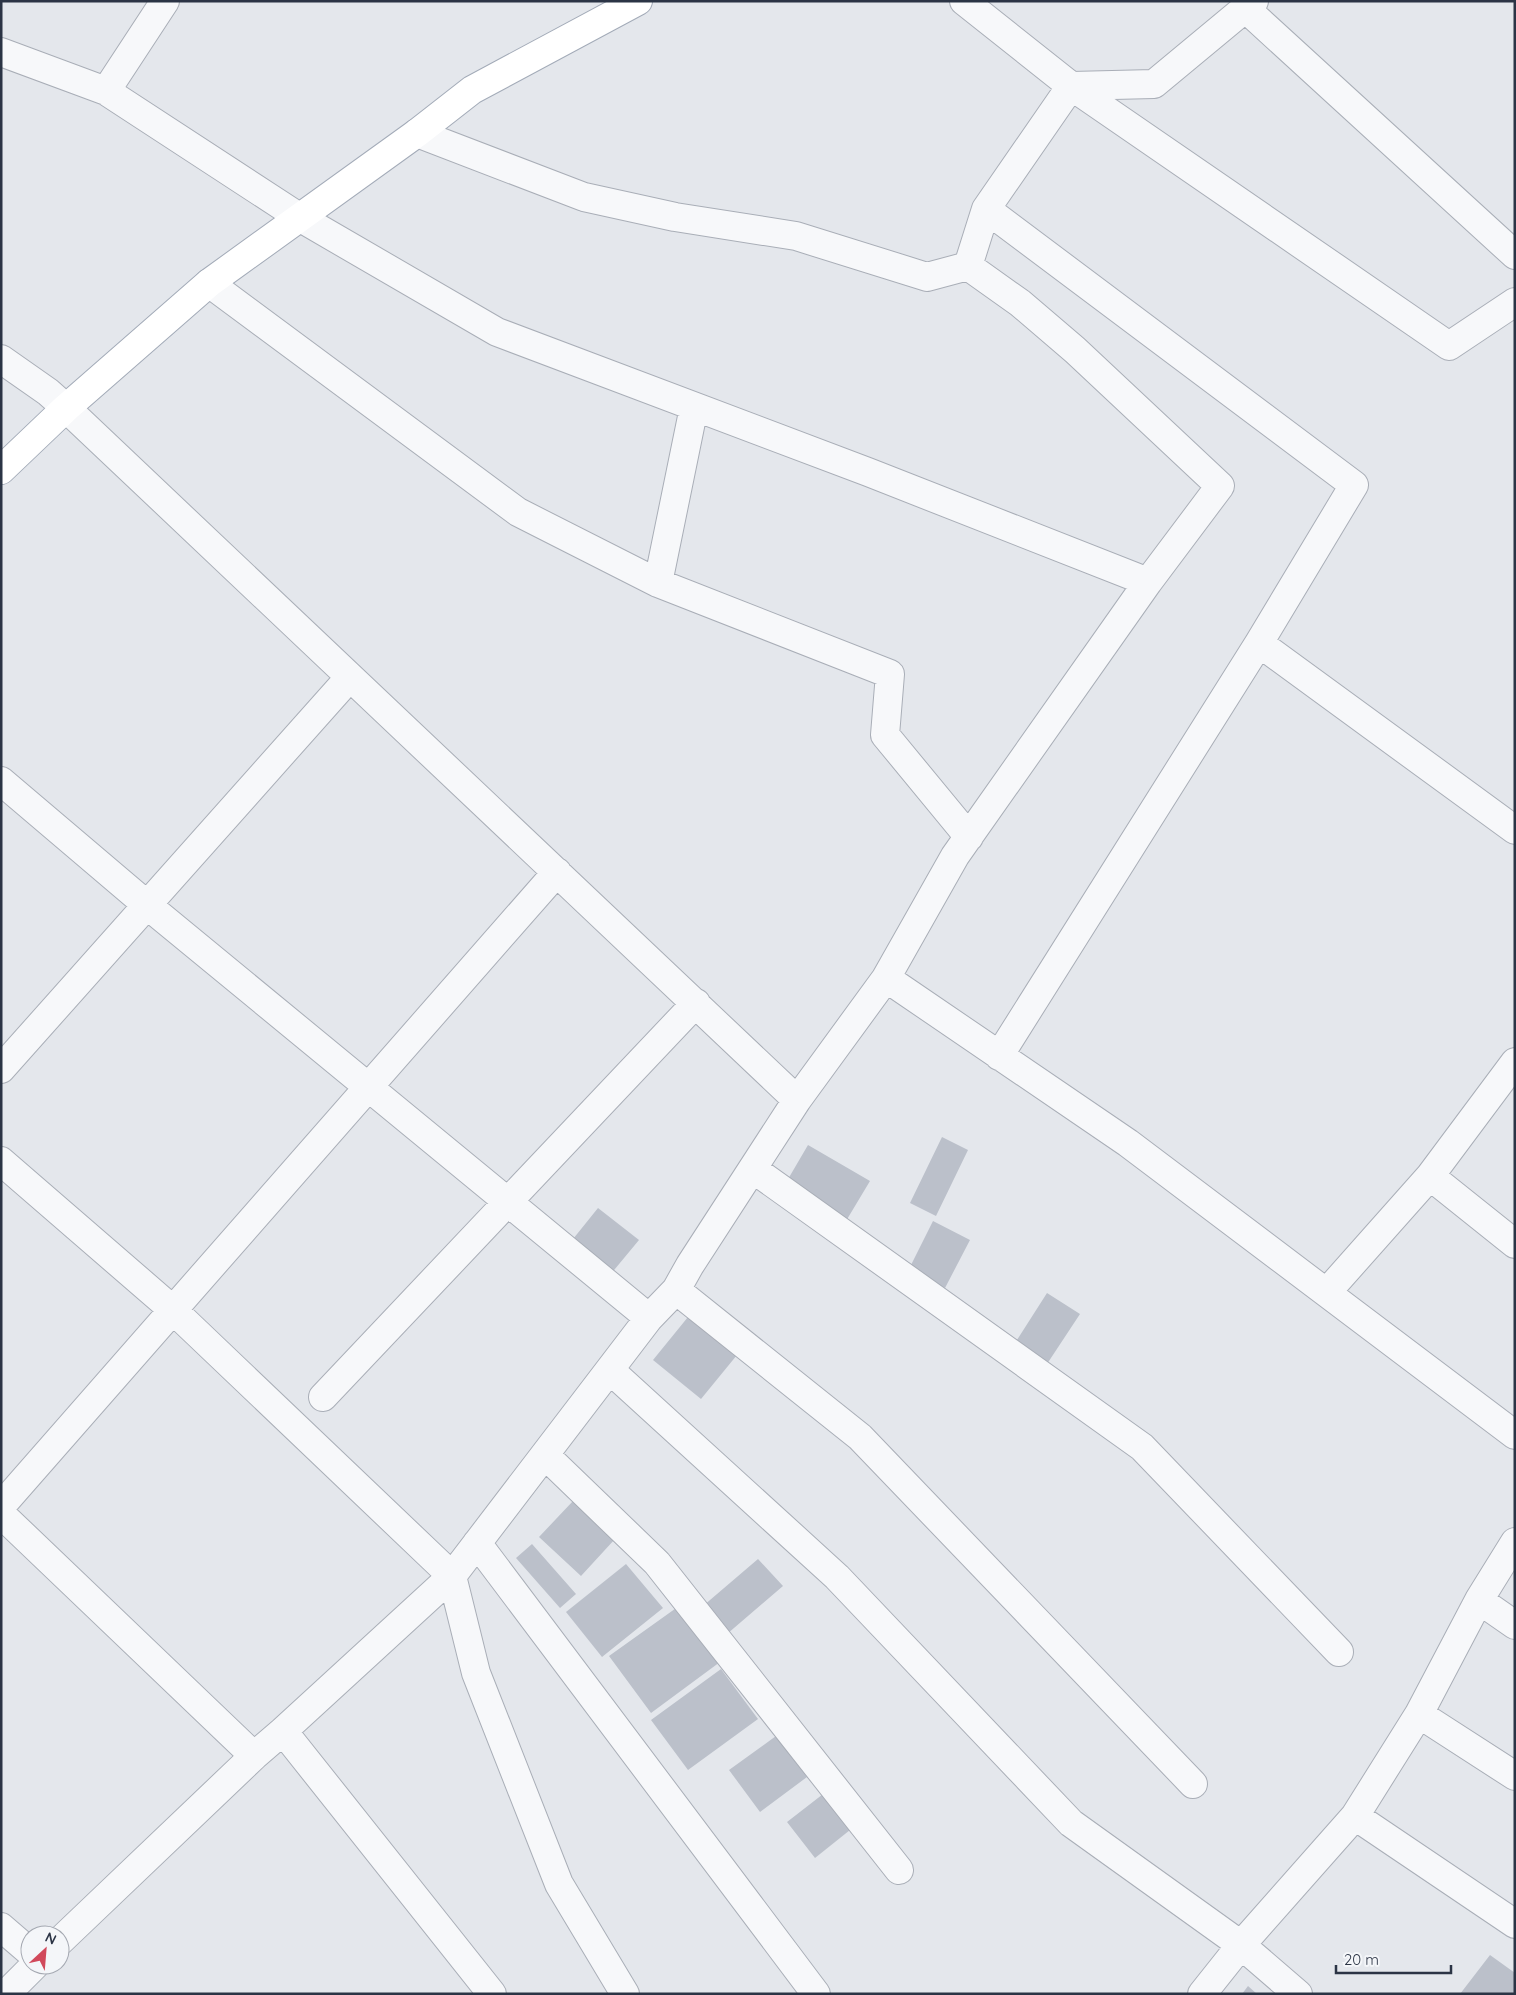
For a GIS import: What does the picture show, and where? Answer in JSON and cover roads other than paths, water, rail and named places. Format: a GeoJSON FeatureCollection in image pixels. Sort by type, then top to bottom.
{"type":"FeatureCollection","features":[{"type":"Feature","properties":{"kind":"main road"},"geometry":{"type":"LineString","coordinates":[[1,470],[66,408],[209,283],[472,90],[638,1]]}},
{"type":"Feature","properties":{"kind":"street"},"geometry":{"type":"LineString","coordinates":[[106,91],[165,1]]}},
{"type":"Feature","properties":{"kind":"street"},"geometry":{"type":"LineString","coordinates":[[964,1],[1071,86],[1448,346],[1515,302]]}},
{"type":"Feature","properties":{"kind":"street"},"geometry":{"type":"LineString","coordinates":[[1071,86],[1154,84],[1249,5],[1515,255]]}},
{"type":"Feature","properties":{"kind":"street"},"geometry":{"type":"LineString","coordinates":[[1,52],[106,91],[299,217],[497,332],[877,475],[1148,582]]}},
{"type":"Feature","properties":{"kind":"street"},"geometry":{"type":"LineString","coordinates":[[968,266],[986,209],[1071,86]]}},
{"type":"Feature","properties":{"kind":"street"},"geometry":{"type":"LineString","coordinates":[[70,1932],[254,1756],[452,1576],[649,1318],[676,1290],[690,1265],[798,1100],[886,978],[955,856],[1148,582],[1220,486],[1075,350],[1020,303],[968,266],[927,276],[796,236],[675,217],[584,197],[417,132]]}},
{"type":"Feature","properties":{"kind":"street"},"geometry":{"type":"LineString","coordinates":[[986,209],[1354,485],[1259,643],[999,1056]]}},
{"type":"Feature","properties":{"kind":"street"},"geometry":{"type":"LineString","coordinates":[[209,283],[518,512],[658,583],[890,674],[884,735],[969,837]]}},
{"type":"Feature","properties":{"kind":"street"},"geometry":{"type":"LineString","coordinates":[[1,360],[48,392],[66,408],[798,1100]]}},
{"type":"Feature","properties":{"kind":"street"},"geometry":{"type":"LineString","coordinates":[[658,583],[694,407]]}},
{"type":"Feature","properties":{"kind":"street"},"geometry":{"type":"LineString","coordinates":[[1259,643],[1515,830]]}},
{"type":"Feature","properties":{"kind":"street"},"geometry":{"type":"LineString","coordinates":[[1,1069],[350,677]]}},
{"type":"Feature","properties":{"kind":"street"},"geometry":{"type":"LineString","coordinates":[[1,781],[147,905],[649,1318]]}},
{"type":"Feature","properties":{"kind":"street"},"geometry":{"type":"LineString","coordinates":[[1,1506],[557,872]]}},
{"type":"Feature","properties":{"kind":"street"},"geometry":{"type":"LineString","coordinates":[[886,978],[1128,1143],[1515,1435]]}},
{"type":"Feature","properties":{"kind":"street"},"geometry":{"type":"LineString","coordinates":[[323,1397],[696,1003]]}},
{"type":"Feature","properties":{"kind":"street"},"geometry":{"type":"LineString","coordinates":[[1327,1292],[1430,1176],[1515,1062]]}},
{"type":"Feature","properties":{"kind":"street"},"geometry":{"type":"LineString","coordinates":[[1,1161],[173,1310],[452,1576],[476,1673],[559,1884],[626,1994]]}},
{"type":"Feature","properties":{"kind":"street"},"geometry":{"type":"LineString","coordinates":[[753,1169],[1142,1448],[1339,1652]]}},
{"type":"Feature","properties":{"kind":"street"},"geometry":{"type":"LineString","coordinates":[[1430,1176],[1515,1244]]}},
{"type":"Feature","properties":{"kind":"street"},"geometry":{"type":"LineString","coordinates":[[676,1290],[860,1437],[1193,1784]]}},
{"type":"Feature","properties":{"kind":"street"},"geometry":{"type":"LineString","coordinates":[[610,1370],[837,1577],[1071,1823],[1241,1945],[1298,1994]]}},
{"type":"Feature","properties":{"kind":"street"},"geometry":{"type":"LineString","coordinates":[[545,1455],[657,1563],[899,1870]]}},
{"type":"Feature","properties":{"kind":"street"},"geometry":{"type":"LineString","coordinates":[[1,1514],[254,1756]]}},
{"type":"Feature","properties":{"kind":"street"},"geometry":{"type":"LineString","coordinates":[[1202,1994],[1241,1945],[1354,1816],[1419,1714],[1479,1600],[1515,1542]]}},
{"type":"Feature","properties":{"kind":"street"},"geometry":{"type":"LineString","coordinates":[[477,1543],[816,1994]]}},
{"type":"Feature","properties":{"kind":"street"},"geometry":{"type":"LineString","coordinates":[[1479,1600],[1515,1625]]}},
{"type":"Feature","properties":{"kind":"street"},"geometry":{"type":"LineString","coordinates":[[1419,1714],[1515,1776]]}},
{"type":"Feature","properties":{"kind":"street"},"geometry":{"type":"LineString","coordinates":[[283,1731],[492,1994]]}},
{"type":"Feature","properties":{"kind":"street"},"geometry":{"type":"LineString","coordinates":[[1354,1816],[1515,1924]]}},
{"type":"Feature","properties":{"kind":"street"},"geometry":{"type":"LineString","coordinates":[[1,1927],[20,1943]]}},
{"type":"Feature","properties":{"kind":"street"},"geometry":{"type":"LineString","coordinates":[[6,1994],[26,1975]]}}]}
